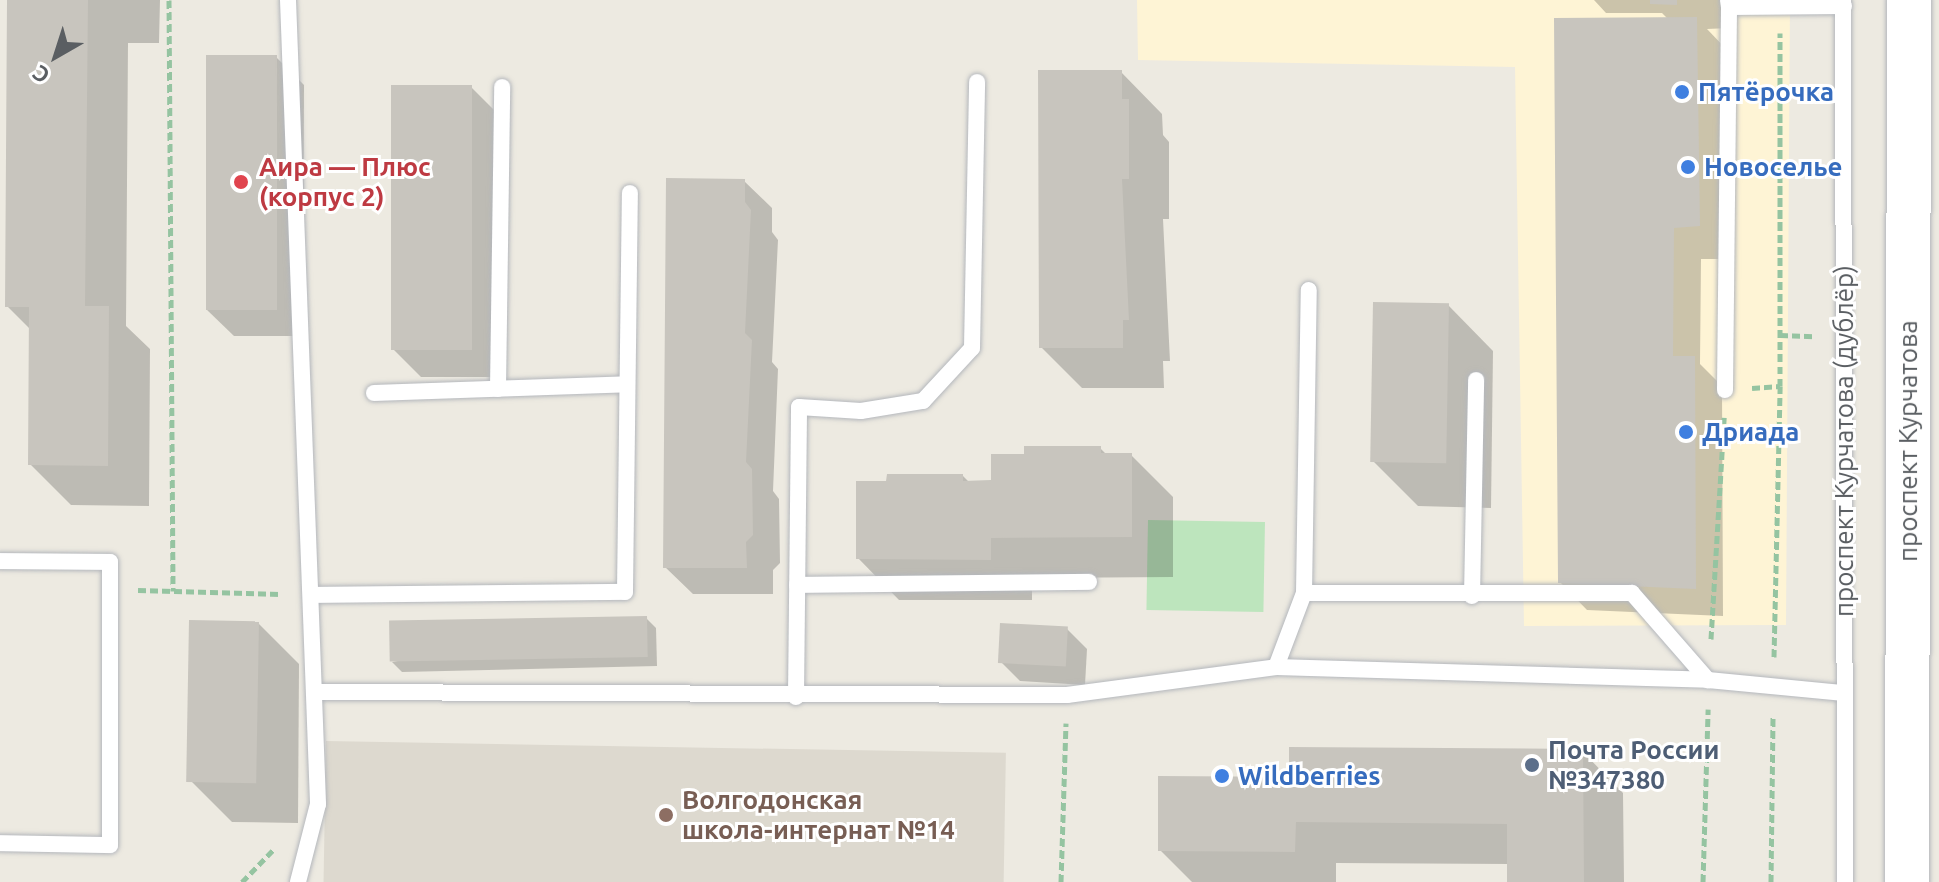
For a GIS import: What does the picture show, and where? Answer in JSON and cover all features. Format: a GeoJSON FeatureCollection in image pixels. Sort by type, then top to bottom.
{"type":"FeatureCollection","features":[{"type":"Feature","properties":{"kind":"main road","name":"проспект Курчатова"},"geometry":{"type":"LineString","coordinates":[[1907,882],[1909,0]]}},
{"type":"Feature","properties":{"kind":"lane"},"geometry":{"type":"LineString","coordinates":[[288,0],[313,595],[318,804],[298,882]]}},
{"type":"Feature","properties":{"kind":"lane"},"geometry":{"type":"LineString","coordinates":[[1725,390],[1728,4],[1780,7],[1844,3]]}},
{"type":"Feature","properties":{"kind":"lane","name":"проспект Курчатова (дублёр)"},"geometry":{"type":"LineString","coordinates":[[1844,3],[1845,882]]}},
{"type":"Feature","properties":{"kind":"lane"},"geometry":{"type":"LineString","coordinates":[[796,697],[799,407],[861,411],[923,401],[972,348],[977,82]]}},
{"type":"Feature","properties":{"kind":"lane"},"geometry":{"type":"LineString","coordinates":[[498,389],[502,87]]}},
{"type":"Feature","properties":{"kind":"lane"},"geometry":{"type":"LineString","coordinates":[[313,595],[625,592],[630,193]]}},
{"type":"Feature","properties":{"kind":"lane"},"geometry":{"type":"LineString","coordinates":[[1276,667],[1304,593],[1309,290]]}},
{"type":"Feature","properties":{"kind":"lane"},"geometry":{"type":"LineString","coordinates":[[1472,596],[1476,380]]}},
{"type":"Feature","properties":{"kind":"lane"},"geometry":{"type":"LineString","coordinates":[[374,393],[627,384]]}},
{"type":"Feature","properties":{"kind":"lane"},"geometry":{"type":"LineString","coordinates":[[0,561],[110,562],[110,845],[0,843]]}},
{"type":"Feature","properties":{"kind":"lane"},"geometry":{"type":"LineString","coordinates":[[797,585],[1089,582]]}},
{"type":"Feature","properties":{"kind":"lane"},"geometry":{"type":"LineString","coordinates":[[1304,593],[1472,596],[1632,593],[1708,680]]}},
{"type":"Feature","properties":{"kind":"lane"},"geometry":{"type":"LineString","coordinates":[[315,692],[796,697],[1067,695],[1276,667],[1708,680],[1844,693]]}},
{"type":"Feature","properties":{"kind":"path"},"geometry":{"type":"LineString","coordinates":[[169,0],[173,591]]}},
{"type":"Feature","properties":{"kind":"path"},"geometry":{"type":"LineString","coordinates":[[1771,882],[1780,386],[1780,7]]}},
{"type":"Feature","properties":{"kind":"path"},"geometry":{"type":"LineString","coordinates":[[1725,390],[1780,386]]}},
{"type":"Feature","properties":{"kind":"path"},"geometry":{"type":"LineString","coordinates":[[108,589],[313,595]]}},
{"type":"Feature","properties":{"kind":"path"},"geometry":{"type":"LineString","coordinates":[[1061,882],[1067,695]]}},
{"type":"Feature","properties":{"kind":"shaded area"},"geometry":{"type":"Polygon","coordinates":[[[1137,0],[1790,0],[1786,625],[1524,626],[1515,67],[1138,60],[1137,0]]]}},
{"type":"Feature","properties":{"kind":"shaded area","name":"Волгодонская школа-интернат №14"},"geometry":{"type":"Polygon","coordinates":[[[326,741],[1006,753],[1004,882],[324,882],[326,741]]]}},
{"type":"Feature","properties":{"kind":"green space"},"geometry":{"type":"Polygon","coordinates":[[[1148,520],[1265,522],[1263,612],[1146,610],[1148,520]]]}},
{"type":"Feature","properties":{"kind":"building"},"geometry":{"type":"Polygon","coordinates":[[[7,0],[88,0],[85,306],[109,306],[108,466],[28,465],[29,307],[5,307],[7,0]]]}},
{"type":"Feature","properties":{"kind":"building"},"geometry":{"type":"Polygon","coordinates":[[[1650,0],[1677,0],[1677,5],[1650,4],[1650,0]]]}},
{"type":"Feature","properties":{"kind":"building"},"geometry":{"type":"Polygon","coordinates":[[[1697,17],[1700,226],[1674,228],[1673,356],[1695,356],[1696,589],[1558,583],[1554,18],[1697,17]]]}},
{"type":"Feature","properties":{"kind":"building","name":"Аира — Плюс (корпус 2)"},"geometry":{"type":"Polygon","coordinates":[[[206,55],[277,55],[277,310],[206,310],[206,55]]]}},
{"type":"Feature","properties":{"kind":"building"},"geometry":{"type":"Polygon","coordinates":[[[1038,70],[1122,70],[1122,99],[1129,99],[1129,179],[1122,179],[1129,320],[1123,320],[1123,348],[1039,348],[1038,70]]]}},
{"type":"Feature","properties":{"kind":"building"},"geometry":{"type":"Polygon","coordinates":[[[391,85],[472,85],[472,350],[391,350],[391,85]]]}},
{"type":"Feature","properties":{"kind":"building"},"geometry":{"type":"Polygon","coordinates":[[[666,178],[745,179],[745,202],[751,210],[745,333],[752,340],[746,462],[752,469],[753,535],[746,542],[747,568],[663,568],[666,178]]]}},
{"type":"Feature","properties":{"kind":"building"},"geometry":{"type":"Polygon","coordinates":[[[1373,302],[1449,303],[1446,463],[1370,462],[1373,302]]]}},
{"type":"Feature","properties":{"kind":"building"},"geometry":{"type":"Polygon","coordinates":[[[1024,446],[1101,446],[1101,453],[1132,453],[1132,537],[991,538],[991,560],[856,559],[856,481],[886,481],[887,474],[963,474],[963,481],[991,480],[991,454],[1024,454],[1024,446]]]}},
{"type":"Feature","properties":{"kind":"building"},"geometry":{"type":"Polygon","coordinates":[[[647,616],[648,657],[390,661],[389,621],[647,616]]]}},
{"type":"Feature","properties":{"kind":"building"},"geometry":{"type":"Polygon","coordinates":[[[189,620],[259,621],[256,783],[186,782],[189,620]]]}},
{"type":"Feature","properties":{"kind":"building"},"geometry":{"type":"Polygon","coordinates":[[[1000,623],[1068,627],[1066,667],[998,663],[1000,623]]]}},
{"type":"Feature","properties":{"kind":"building"},"geometry":{"type":"Polygon","coordinates":[[[1289,747],[1583,749],[1584,882],[1507,882],[1507,824],[1296,822],[1295,852],[1158,851],[1158,776],[1289,777],[1289,747]]]}},
{"type":"Feature","properties":{"kind":"place","name":"Пятёрочка"},"geometry":{"type":"Point","coordinates":[1682,92]}},
{"type":"Feature","properties":{"kind":"place","name":"Новоселье"},"geometry":{"type":"Point","coordinates":[1688,167]}},
{"type":"Feature","properties":{"kind":"place","name":"Аира — Плюс (корпус 2)"},"geometry":{"type":"Point","coordinates":[241,182]}},
{"type":"Feature","properties":{"kind":"place","name":"Дриада"},"geometry":{"type":"Point","coordinates":[1686,432]}},
{"type":"Feature","properties":{"kind":"place","name":"Почта России №347380"},"geometry":{"type":"Point","coordinates":[1532,765]}},
{"type":"Feature","properties":{"kind":"place","name":"Wildberries"},"geometry":{"type":"Point","coordinates":[1222,776]}},
{"type":"Feature","properties":{"kind":"place","name":"Волгодонская школа-интернат №14"},"geometry":{"type":"Point","coordinates":[666,815]}}]}
